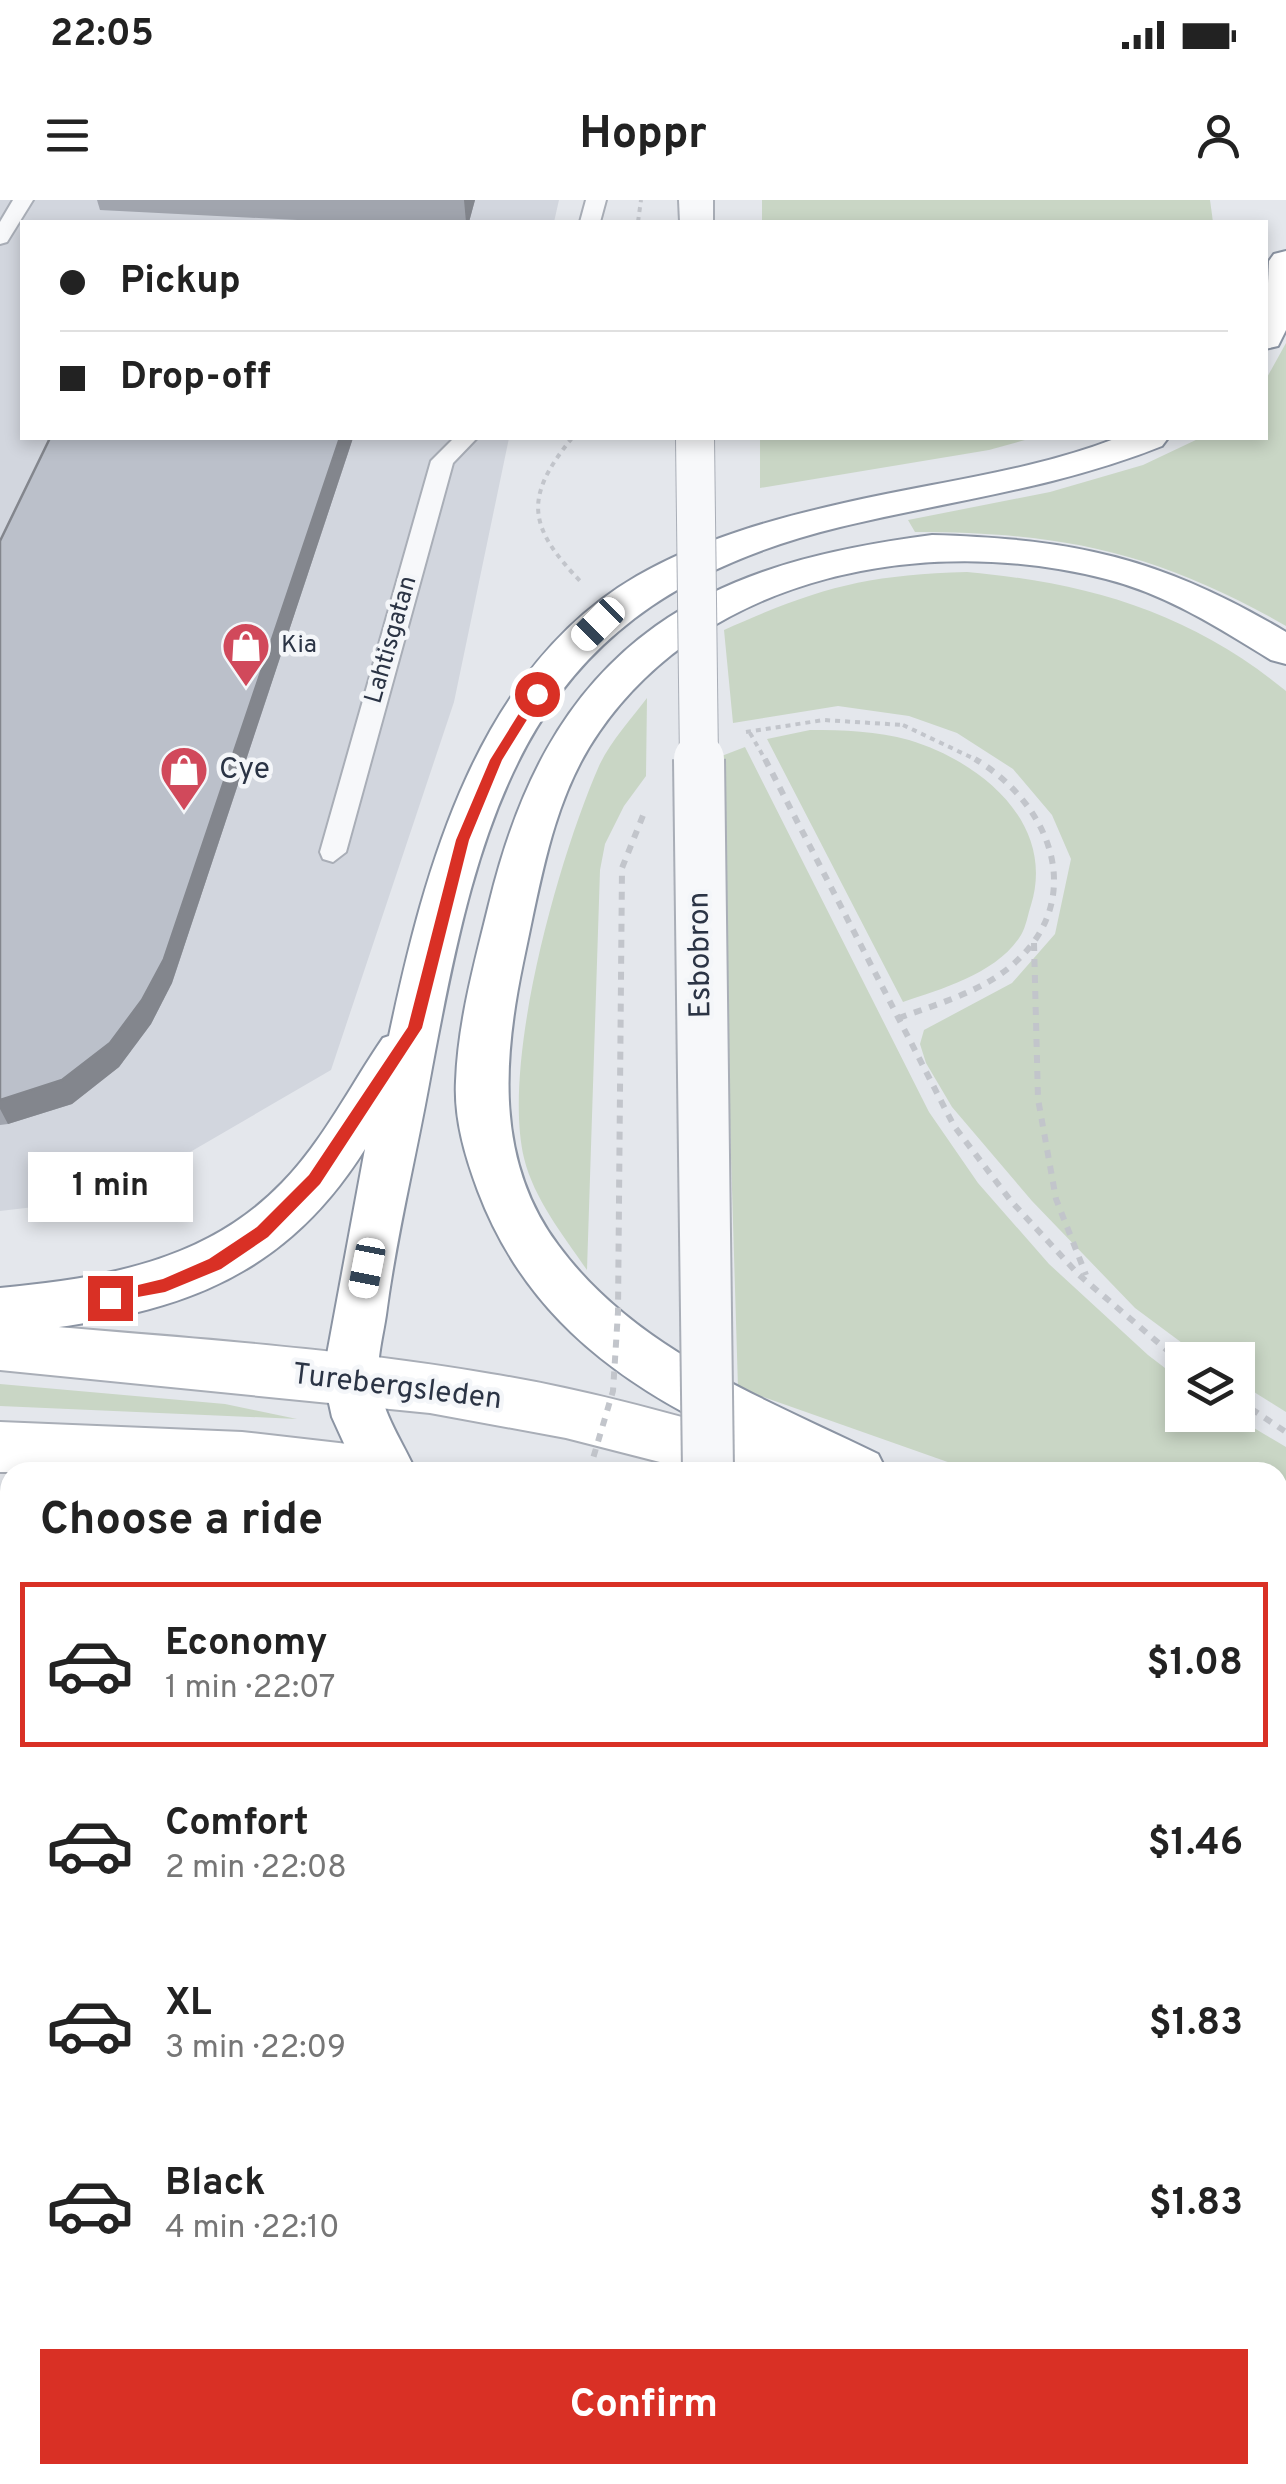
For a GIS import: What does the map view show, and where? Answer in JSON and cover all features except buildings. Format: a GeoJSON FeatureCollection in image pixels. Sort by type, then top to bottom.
{"type":"FeatureCollection","features":[{"type":"Feature","properties":{"kind":"main road"},"geometry":{"type":"LineString","coordinates":[[1268,331],[1280,302],[1286,262]]}},
{"type":"Feature","properties":{"kind":"main road"},"geometry":{"type":"LineString","coordinates":[[381,1462],[361,1425],[350,1380],[360,1305],[415,1028],[462,840],[496,760],[551,675],[598,624],[680,570],[771,534],[1062,469],[1143,440]]}},
{"type":"Feature","properties":{"kind":"main road"},"geometry":{"type":"LineString","coordinates":[[839,1462],[667,1374],[594,1326],[536,1258],[503,1185],[481,1104],[486,1025],[538,808],[565,754],[599,701],[682,625],[786,574],[916,546],[985,545],[1086,562],[1151,582],[1226,614],[1286,650]]}},
{"type":"Feature","properties":{"kind":"main road"},"geometry":{"type":"LineString","coordinates":[[0,1311],[110,1298],[165,1285],[215,1264],[263,1232],[301,1198],[415,1028]]}},
{"type":"Feature","properties":{"kind":"main road","name":"Turebergsleden"},"geometry":{"type":"LineString","coordinates":[[0,1346],[492,1398],[643,1430],[752,1462]]}},
{"type":"Feature","properties":{"kind":"main road"},"geometry":{"type":"LineString","coordinates":[[0,1447],[277,1462]]}},
{"type":"Feature","properties":{"kind":"street","name":"Esbobron"},"geometry":{"type":"LineString","coordinates":[[695,440],[708,1462]]}},
{"type":"Feature","properties":{"kind":"lane"},"geometry":{"type":"LineString","coordinates":[[0,238],[23,200]]}},
{"type":"Feature","properties":{"kind":"lane","name":"Lahtisgatan"},"geometry":{"type":"LineString","coordinates":[[333,852],[442,461],[464,440]]}},
{"type":"Feature","properties":{"kind":"path"},"geometry":{"type":"LineString","coordinates":[[570,440],[543,469],[534,511],[549,551],[585,586]]}},
{"type":"Feature","properties":{"kind":"path"},"geometry":{"type":"LineString","coordinates":[[899,1018],[976,988],[1009,968],[1034,943],[1048,911],[1054,879],[1052,849],[1039,817],[1014,786],[982,760],[903,725]]}},
{"type":"Feature","properties":{"kind":"path"},"geometry":{"type":"LineString","coordinates":[[746,726],[899,1018],[932,1090],[978,1161],[1024,1216],[1089,1281],[1165,1347]]}},
{"type":"Feature","properties":{"kind":"path"},"geometry":{"type":"LineString","coordinates":[[1034,943],[1038,1099],[1056,1199],[1089,1281]]}},
{"type":"Feature","properties":{"kind":"path"},"geometry":{"type":"LineString","coordinates":[[1255,1411],[1286,1432]]}},
{"type":"Feature","properties":{"kind":"shaded area"},"geometry":{"type":"Polygon","coordinates":[[[0,200],[559,200],[554,220],[20,220],[20,440],[509,440],[454,702],[331,1070],[111,1198],[0,1211],[0,200]]]}},
{"type":"Feature","properties":{"kind":"green space"},"geometry":{"type":"Polygon","coordinates":[[[762,200],[1210,200],[1213,220],[762,220],[762,200]]]}},
{"type":"Feature","properties":{"kind":"green space"},"geometry":{"type":"Polygon","coordinates":[[[1286,343],[1286,626],[1194,580],[1107,551],[1017,536],[915,532],[908,520],[1050,492],[1143,465],[1196,440],[1268,440],[1268,376],[1286,343]]]}},
{"type":"Feature","properties":{"kind":"green space"},"geometry":{"type":"Polygon","coordinates":[[[760,440],[1025,440],[989,450],[760,488],[760,440]]]}},
{"type":"Feature","properties":{"kind":"green space"},"geometry":{"type":"Polygon","coordinates":[[[967,572],[1096,594],[1175,622],[1249,664],[1286,691],[1286,1412],[1255,1393],[1255,1342],[1181,1342],[1135,1308],[1032,1201],[952,1107],[926,1063],[920,1044],[924,1030],[1012,983],[1055,934],[1071,859],[1052,815],[1013,769],[957,733],[909,716],[838,706],[733,723],[724,630],[815,594],[899,576],[967,572]]]}},
{"type":"Feature","properties":{"kind":"green space"},"geometry":{"type":"Polygon","coordinates":[[[647,698],[646,776],[624,806],[605,844],[600,870],[587,1270],[550,1216],[524,1158],[519,1117],[520,1069],[538,960],[583,805],[604,757],[647,698]]]}},
{"type":"Feature","properties":{"kind":"green space"},"geometry":{"type":"Polygon","coordinates":[[[810,730],[860,732],[909,740],[962,764],[1007,800],[1023,823],[1033,848],[1036,876],[1023,932],[998,960],[968,978],[903,1002],[767,739],[810,730]]]}},
{"type":"Feature","properties":{"kind":"green space"},"geometry":{"type":"Polygon","coordinates":[[[745,747],[929,1112],[978,1183],[1049,1264],[1165,1368],[1165,1432],[1255,1432],[1255,1429],[1286,1447],[1286,1462],[948,1462],[738,1388],[719,757],[745,747]]]}},
{"type":"Feature","properties":{"kind":"green space"},"geometry":{"type":"Polygon","coordinates":[[[0,1384],[225,1404],[297,1419],[0,1406],[0,1384]]]}},
{"type":"Feature","properties":{"kind":"place","name":"Kia"},"geometry":{"type":"Point","coordinates":[246,688]}},
{"type":"Feature","properties":{"kind":"place","name":"Cye"},"geometry":{"type":"Point","coordinates":[184,812]}},
{"type":"Feature","properties":{"kind":"route"},"geometry":{"type":"LineString","coordinates":[[110,1298],[165,1285],[215,1264],[263,1232],[301,1198],[314,1180],[415,1028],[462,840],[496,760],[537,694]]}}]}
